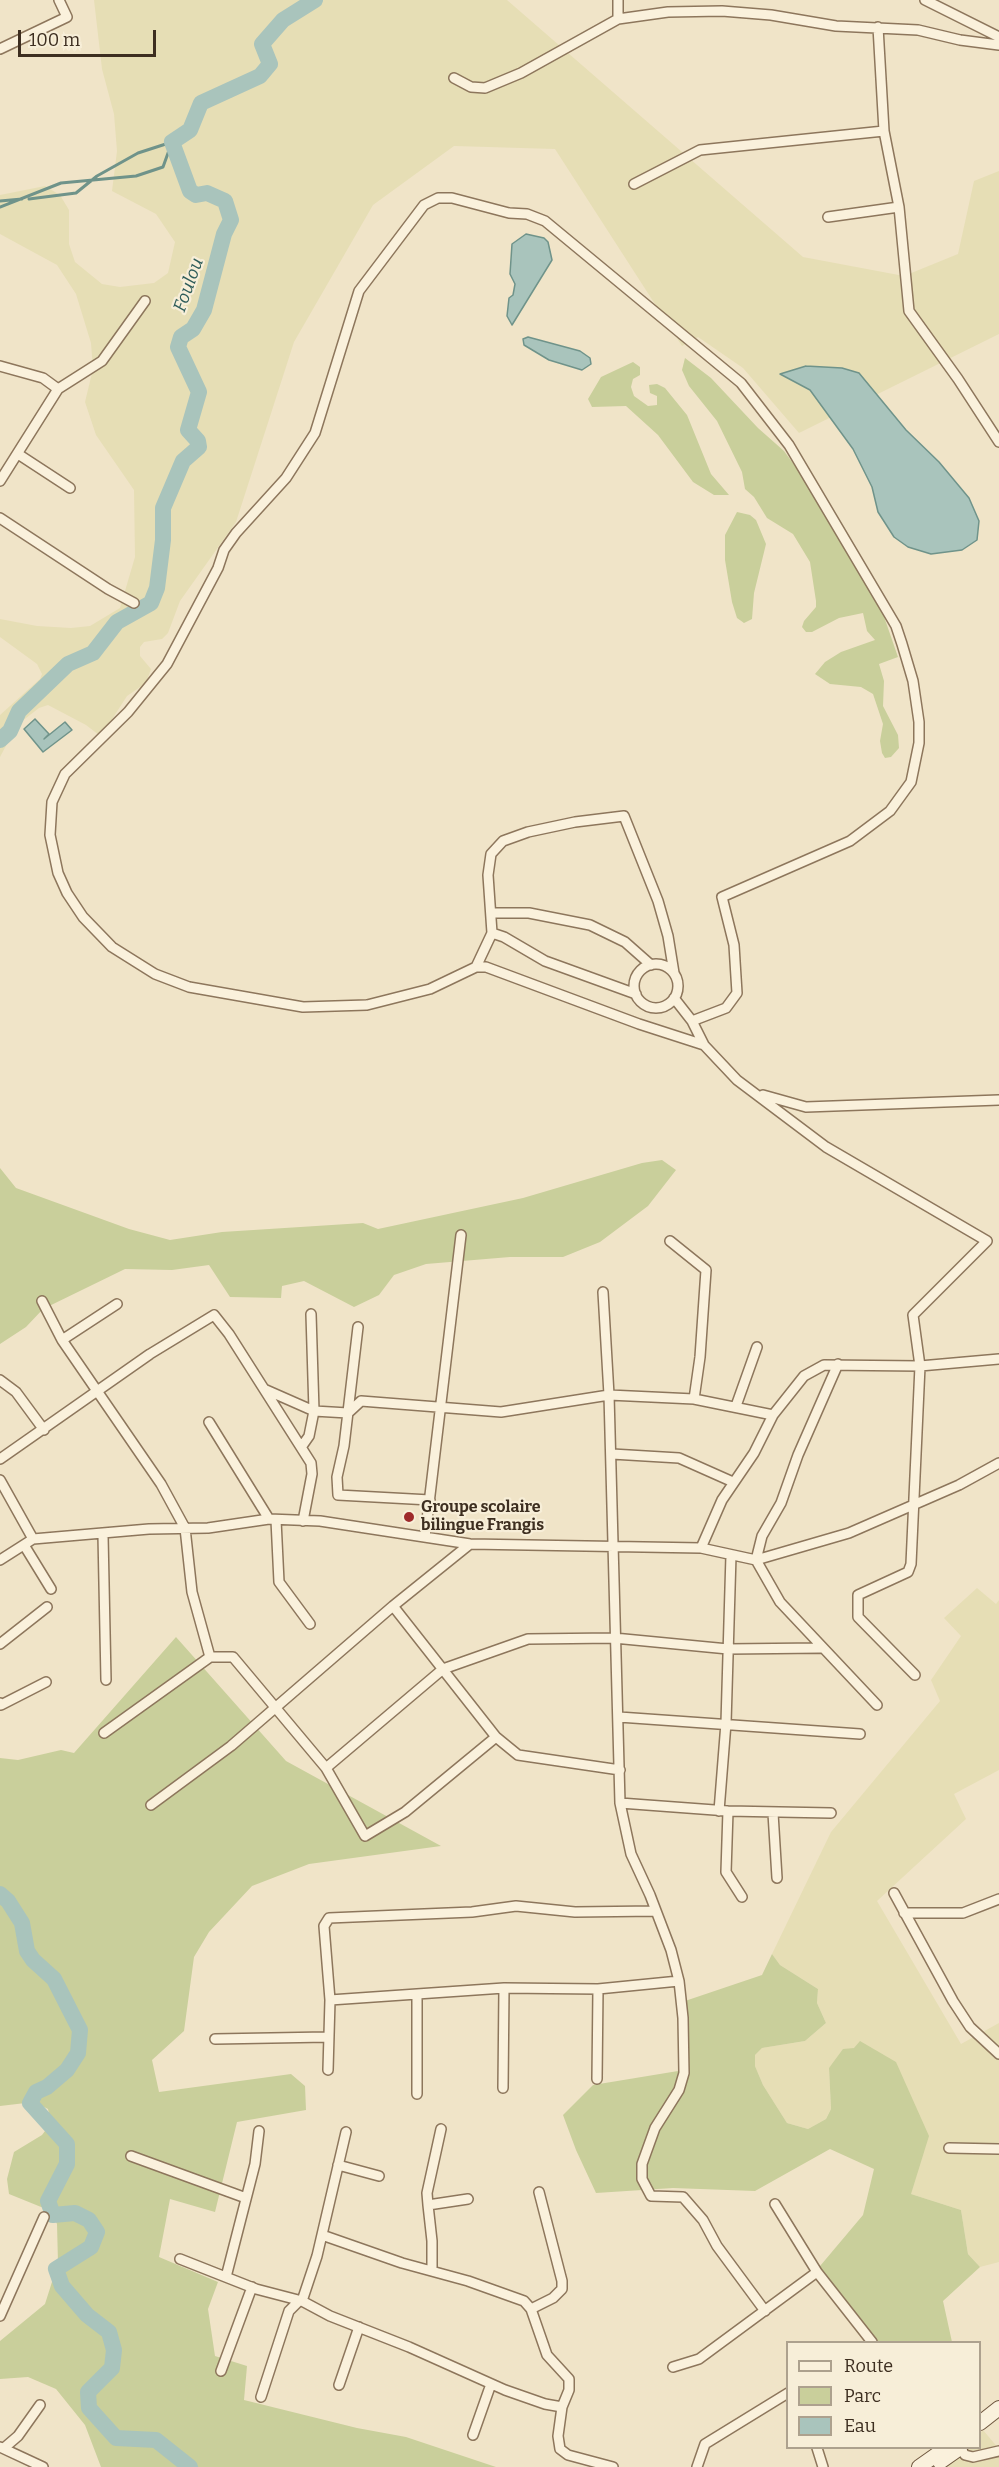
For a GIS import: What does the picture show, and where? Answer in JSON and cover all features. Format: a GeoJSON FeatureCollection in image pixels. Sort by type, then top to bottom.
{"type":"FeatureCollection","features":[{"type":"Feature","properties":{"kind":"main road"},"geometry":{"type":"LineString","coordinates":[[981,2422],[999,2408]]}},
{"type":"Feature","properties":{"kind":"main road"},"geometry":{"type":"LineString","coordinates":[[981,2432],[999,2419]]}},
{"type":"Feature","properties":{"kind":"main road"},"geometry":{"type":"LineString","coordinates":[[920,2467],[943,2451]]}},
{"type":"Feature","properties":{"kind":"main road"},"geometry":{"type":"LineString","coordinates":[[934,2467],[943,2451]]}},
{"type":"Feature","properties":{"kind":"street"},"geometry":{"type":"LineString","coordinates":[[0,49],[67,17],[59,0]]}},
{"type":"Feature","properties":{"kind":"street"},"geometry":{"type":"LineString","coordinates":[[618,0],[618,19]]}},
{"type":"Feature","properties":{"kind":"street"},"geometry":{"type":"LineString","coordinates":[[925,0],[999,37]]}},
{"type":"Feature","properties":{"kind":"street"},"geometry":{"type":"LineString","coordinates":[[454,78],[471,87],[485,88],[520,74],[618,19],[658,13],[722,11],[771,15],[836,26],[918,30],[960,40],[999,45]]}},
{"type":"Feature","properties":{"kind":"street"},"geometry":{"type":"LineString","coordinates":[[878,27],[884,131],[899,207],[909,311],[958,379],[999,442]]}},
{"type":"Feature","properties":{"kind":"street"},"geometry":{"type":"LineString","coordinates":[[634,184],[700,150],[884,131]]}},
{"type":"Feature","properties":{"kind":"street"},"geometry":{"type":"LineString","coordinates":[[692,1021],[726,1008],[736,993],[734,945],[723,897],[850,841],[890,811],[911,782],[919,743],[919,722],[913,681],[902,644],[896,626],[789,445],[741,383],[545,221],[527,214],[509,213],[452,198],[438,198],[424,205],[359,291],[315,433],[286,478],[236,532],[224,550],[218,568],[167,664],[128,712],[65,774],[52,802],[50,836],[58,873],[67,893],[83,917],[112,947],[155,974],[189,987],[303,1007],[367,1005],[430,989],[476,967],[486,967],[639,1024],[704,1045]]}},
{"type":"Feature","properties":{"kind":"street"},"geometry":{"type":"LineString","coordinates":[[828,217],[899,207]]}},
{"type":"Feature","properties":{"kind":"street"},"geometry":{"type":"LineString","coordinates":[[0,481],[58,389],[102,361],[145,301]]}},
{"type":"Feature","properties":{"kind":"street"},"geometry":{"type":"LineString","coordinates":[[0,366],[43,378],[58,389]]}},
{"type":"Feature","properties":{"kind":"street"},"geometry":{"type":"LineString","coordinates":[[18,454],[70,488]]}},
{"type":"Feature","properties":{"kind":"street"},"geometry":{"type":"LineString","coordinates":[[0,518],[108,589],[134,603]]}},
{"type":"Feature","properties":{"kind":"street"},"geometry":{"type":"LineString","coordinates":[[476,967],[492,933],[488,875],[491,854],[503,841],[528,832],[575,822],[624,816],[658,901],[668,936],[678,990],[669,1004],[654,1008],[646,1006],[636,994],[551,964],[492,933]]}},
{"type":"Feature","properties":{"kind":"street"},"geometry":{"type":"LineString","coordinates":[[492,913],[529,913],[590,925],[625,942],[651,965],[664,966],[674,974]]}},
{"type":"Feature","properties":{"kind":"street"},"geometry":{"type":"LineString","coordinates":[[636,994],[637,976],[651,965]]}},
{"type":"Feature","properties":{"kind":"street"},"geometry":{"type":"LineString","coordinates":[[674,998],[692,1021],[704,1045],[737,1080],[756,1092],[826,1147],[987,1241],[913,1315],[920,1366],[911,1564],[908,1572],[858,1595],[858,1617],[915,1676]]}},
{"type":"Feature","properties":{"kind":"street"},"geometry":{"type":"LineString","coordinates":[[756,1092],[806,1107],[999,1100]]}},
{"type":"Feature","properties":{"kind":"street"},"geometry":{"type":"LineString","coordinates":[[425,1537],[461,1235]]}},
{"type":"Feature","properties":{"kind":"street"},"geometry":{"type":"LineString","coordinates":[[670,1241],[706,1270],[700,1357],[694,1400]]}},
{"type":"Feature","properties":{"kind":"street"},"geometry":{"type":"LineString","coordinates":[[603,1292],[612,1454],[614,1638],[619,1717],[620,1803],[631,1854],[671,1950],[679,1981],[684,2018],[684,2073],[679,2090],[655,2128],[642,2164],[642,2178],[651,2196],[683,2197],[703,2220],[717,2246],[765,2311]]}},
{"type":"Feature","properties":{"kind":"street"},"geometry":{"type":"LineString","coordinates":[[42,1301],[62,1340],[161,1484],[185,1528],[192,1592],[210,1657]]}},
{"type":"Feature","properties":{"kind":"street"},"geometry":{"type":"LineString","coordinates":[[62,1340],[117,1304]]}},
{"type":"Feature","properties":{"kind":"street"},"geometry":{"type":"LineString","coordinates":[[302,1446],[309,1436],[314,1411],[311,1314]]}},
{"type":"Feature","properties":{"kind":"street"},"geometry":{"type":"LineString","coordinates":[[0,1459],[150,1354],[214,1315],[229,1334],[311,1463],[312,1474],[303,1521]]}},
{"type":"Feature","properties":{"kind":"street"},"geometry":{"type":"LineString","coordinates":[[358,1327],[338,1477],[338,1495],[430,1500]]}},
{"type":"Feature","properties":{"kind":"street"},"geometry":{"type":"LineString","coordinates":[[736,1406],[757,1347]]}},
{"type":"Feature","properties":{"kind":"street"},"geometry":{"type":"LineString","coordinates":[[701,1548],[733,1482],[754,1453],[772,1415],[804,1376],[824,1365],[920,1366],[999,1359]]}},
{"type":"Feature","properties":{"kind":"street"},"geometry":{"type":"LineString","coordinates":[[838,1364],[798,1455],[781,1503],[762,1536],[756,1560],[780,1602],[877,1706]]}},
{"type":"Feature","properties":{"kind":"street"},"geometry":{"type":"LineString","coordinates":[[0,1380],[16,1392],[44,1430]]}},
{"type":"Feature","properties":{"kind":"street"},"geometry":{"type":"LineString","coordinates":[[264,1389],[314,1411],[348,1413],[361,1401],[519,1411],[554,1402],[609,1395],[694,1400],[736,1406],[772,1415]]}},
{"type":"Feature","properties":{"kind":"street"},"geometry":{"type":"LineString","coordinates":[[209,1422],[273,1520],[279,1582],[310,1624]]}},
{"type":"Feature","properties":{"kind":"street"},"geometry":{"type":"LineString","coordinates":[[612,1454],[679,1458],[733,1482]]}},
{"type":"Feature","properties":{"kind":"street"},"geometry":{"type":"LineString","coordinates":[[0,1560],[33,1539],[208,1528],[273,1520],[320,1521],[470,1544],[701,1548],[756,1560],[849,1533],[959,1485],[999,1463]]}},
{"type":"Feature","properties":{"kind":"street"},"geometry":{"type":"LineString","coordinates":[[0,1480],[33,1539]]}},
{"type":"Feature","properties":{"kind":"street"},"geometry":{"type":"LineString","coordinates":[[103,1535],[106,1680]]}},
{"type":"Feature","properties":{"kind":"street"},"geometry":{"type":"LineString","coordinates":[[152,1805],[231,1746],[393,1606],[470,1544]]}},
{"type":"Feature","properties":{"kind":"street"},"geometry":{"type":"LineString","coordinates":[[24,1545],[51,1589]]}},
{"type":"Feature","properties":{"kind":"street"},"geometry":{"type":"LineString","coordinates":[[731,1555],[724,1811],[726,1872],[742,1897]]}},
{"type":"Feature","properties":{"kind":"street"},"geometry":{"type":"LineString","coordinates":[[393,1606],[496,1737],[518,1755],[620,1770]]}},
{"type":"Feature","properties":{"kind":"street"},"geometry":{"type":"LineString","coordinates":[[0,1644],[47,1607]]}},
{"type":"Feature","properties":{"kind":"street"},"geometry":{"type":"LineString","coordinates":[[326,1768],[443,1669],[528,1639],[614,1638],[728,1649],[821,1648]]}},
{"type":"Feature","properties":{"kind":"street"},"geometry":{"type":"LineString","coordinates":[[104,1733],[210,1657],[233,1657],[273,1708],[326,1768],[365,1836],[405,1812],[496,1737]]}},
{"type":"Feature","properties":{"kind":"street"},"geometry":{"type":"LineString","coordinates":[[0,1703],[1,1705],[46,1682]]}},
{"type":"Feature","properties":{"kind":"street"},"geometry":{"type":"LineString","coordinates":[[619,1717],[860,1734]]}},
{"type":"Feature","properties":{"kind":"street"},"geometry":{"type":"LineString","coordinates":[[620,1803],[724,1811],[831,1813]]}},
{"type":"Feature","properties":{"kind":"street"},"geometry":{"type":"LineString","coordinates":[[773,1813],[777,1878]]}},
{"type":"Feature","properties":{"kind":"street"},"geometry":{"type":"LineString","coordinates":[[894,1893],[952,2001],[970,2027],[999,2054]]}},
{"type":"Feature","properties":{"kind":"street"},"geometry":{"type":"LineString","coordinates":[[904,1913],[963,1914],[999,1899]]}},
{"type":"Feature","properties":{"kind":"street"},"geometry":{"type":"LineString","coordinates":[[328,2070],[327,2037],[330,2000],[324,1926],[329,1918],[472,1912],[516,1906],[574,1912],[656,1911]]}},
{"type":"Feature","properties":{"kind":"street"},"geometry":{"type":"LineString","coordinates":[[330,2000],[504,1988],[597,1989],[679,1981]]}},
{"type":"Feature","properties":{"kind":"street"},"geometry":{"type":"LineString","coordinates":[[503,2088],[504,1988]]}},
{"type":"Feature","properties":{"kind":"street"},"geometry":{"type":"LineString","coordinates":[[597,1989],[597,2079]]}},
{"type":"Feature","properties":{"kind":"street"},"geometry":{"type":"LineString","coordinates":[[417,1994],[417,2094]]}},
{"type":"Feature","properties":{"kind":"street"},"geometry":{"type":"LineString","coordinates":[[215,2039],[327,2037]]}},
{"type":"Feature","properties":{"kind":"street"},"geometry":{"type":"LineString","coordinates":[[432,2271],[432,2241],[427,2193],[441,2129]]}},
{"type":"Feature","properties":{"kind":"street"},"geometry":{"type":"LineString","coordinates":[[226,2277],[255,2164],[260,2131]]}},
{"type":"Feature","properties":{"kind":"street"},"geometry":{"type":"LineString","coordinates":[[261,2397],[288,2311],[301,2301],[322,2235],[346,2132]]}},
{"type":"Feature","properties":{"kind":"street"},"geometry":{"type":"LineString","coordinates":[[949,2148],[999,2149]]}},
{"type":"Feature","properties":{"kind":"street"},"geometry":{"type":"LineString","coordinates":[[131,2156],[246,2198]]}},
{"type":"Feature","properties":{"kind":"street"},"geometry":{"type":"LineString","coordinates":[[338,2165],[379,2176]]}},
{"type":"Feature","properties":{"kind":"street"},"geometry":{"type":"LineString","coordinates":[[531,2309],[554,2298],[562,2289],[562,2281],[539,2192]]}},
{"type":"Feature","properties":{"kind":"street"},"geometry":{"type":"LineString","coordinates":[[428,2205],[468,2199]]}},
{"type":"Feature","properties":{"kind":"street"},"geometry":{"type":"LineString","coordinates":[[775,2204],[817,2272],[869,2341]]}},
{"type":"Feature","properties":{"kind":"street"},"geometry":{"type":"LineString","coordinates":[[0,2316],[4,2294],[44,2217]]}},
{"type":"Feature","properties":{"kind":"street"},"geometry":{"type":"LineString","coordinates":[[322,2235],[506,2293],[524,2301],[531,2309],[547,2355],[569,2379],[569,2390],[562,2406],[558,2436],[560,2449],[568,2455],[613,2467]]}},
{"type":"Feature","properties":{"kind":"street"},"geometry":{"type":"LineString","coordinates":[[180,2259],[252,2287],[301,2301],[491,2384],[545,2404],[562,2406]]}},
{"type":"Feature","properties":{"kind":"street"},"geometry":{"type":"LineString","coordinates":[[673,2367],[699,2359],[817,2272]]}},
{"type":"Feature","properties":{"kind":"street"},"geometry":{"type":"LineString","coordinates":[[221,2371],[252,2287]]}},
{"type":"Feature","properties":{"kind":"street"},"geometry":{"type":"LineString","coordinates":[[339,2385],[360,2327]]}},
{"type":"Feature","properties":{"kind":"street"},"geometry":{"type":"LineString","coordinates":[[473,2434],[491,2384]]}},
{"type":"Feature","properties":{"kind":"street"},"geometry":{"type":"LineString","coordinates":[[697,2467],[705,2444],[786,2397]]}},
{"type":"Feature","properties":{"kind":"street"},"geometry":{"type":"LineString","coordinates":[[40,2404],[23,2431],[2,2448],[44,2467]]}},
{"type":"Feature","properties":{"kind":"street"},"geometry":{"type":"LineString","coordinates":[[817,2449],[823,2467]]}},
{"type":"Feature","properties":{"kind":"street"},"geometry":{"type":"LineString","coordinates":[[961,2449],[965,2455],[973,2457],[999,2451]]}},
{"type":"Feature","properties":{"kind":"shaded area"},"geometry":{"type":"Polygon","coordinates":[[[94,0],[507,0],[803,257],[904,276],[958,254],[974,181],[999,171],[999,334],[799,433],[743,368],[698,337],[682,346],[555,149],[454,146],[373,205],[294,342],[236,522],[180,601],[168,633],[162,639],[144,642],[140,647],[140,656],[151,669],[146,683],[127,696],[107,727],[99,735],[86,725],[48,705],[39,708],[17,725],[0,757],[0,715],[40,679],[42,674],[37,664],[0,637],[0,619],[37,626],[71,628],[90,626],[120,608],[135,557],[134,490],[96,435],[85,402],[93,369],[91,343],[76,294],[57,265],[0,234],[0,195],[45,186],[60,195],[69,210],[69,244],[75,262],[102,284],[120,287],[154,283],[168,273],[175,242],[156,214],[112,191],[117,151],[114,114],[102,69],[94,0]]]}},
{"type":"Feature","properties":{"kind":"shaded area"},"geometry":{"type":"Polygon","coordinates":[[[977,1588],[996,1604],[999,1600],[999,1770],[954,1794],[966,1819],[877,1901],[961,2044],[999,2023],[999,2262],[980,2267],[968,2254],[961,2210],[911,2194],[854,2048],[829,2068],[831,2109],[826,2119],[808,2129],[787,2123],[763,2085],[755,2066],[755,2055],[762,2048],[805,2041],[826,2023],[817,2003],[818,1989],[780,1965],[772,1954],[831,1832],[940,1701],[931,1680],[961,1636],[944,1618],[977,1588]]]}},
{"type":"Feature","properties":{"kind":"shaded area"},"geometry":{"type":"Polygon","coordinates":[[[983,2430],[999,2449],[999,2467],[935,2467],[959,2449],[981,2449],[983,2430]]]}},
{"type":"Feature","properties":{"kind":"green space"},"geometry":{"type":"Polygon","coordinates":[[[685,358],[711,378],[758,428],[784,451],[834,519],[881,608],[898,657],[879,664],[884,681],[883,706],[898,735],[899,748],[891,757],[885,758],[882,753],[880,741],[883,724],[873,694],[861,687],[830,684],[815,674],[825,662],[841,652],[875,640],[867,631],[863,613],[839,618],[812,632],[806,632],[802,627],[804,621],[816,607],[810,562],[793,534],[767,518],[754,497],[745,489],[742,472],[717,421],[689,386],[682,370],[685,358]]]}},
{"type":"Feature","properties":{"kind":"green space"},"geometry":{"type":"Polygon","coordinates":[[[633,362],[640,367],[640,375],[633,379],[631,387],[634,396],[648,406],[657,405],[657,396],[650,393],[649,385],[657,384],[665,388],[687,415],[711,474],[729,495],[714,495],[693,482],[658,435],[626,406],[592,407],[588,399],[601,377],[633,362]]]}},
{"type":"Feature","properties":{"kind":"green space"},"geometry":{"type":"Polygon","coordinates":[[[737,512],[750,515],[756,520],[766,544],[754,593],[752,619],[744,623],[737,618],[732,602],[725,560],[725,535],[737,512]]]}},
{"type":"Feature","properties":{"kind":"green space"},"geometry":{"type":"Polygon","coordinates":[[[662,1160],[676,1170],[648,1206],[600,1242],[563,1257],[510,1257],[426,1264],[394,1275],[379,1295],[354,1307],[304,1281],[282,1286],[281,1298],[230,1297],[209,1265],[172,1270],[125,1269],[43,1309],[26,1327],[0,1344],[0,1168],[16,1188],[129,1229],[170,1240],[222,1232],[363,1223],[378,1229],[523,1198],[642,1163],[662,1160]]]}},
{"type":"Feature","properties":{"kind":"green space"},"geometry":{"type":"Polygon","coordinates":[[[176,1637],[286,1761],[441,1846],[309,1864],[252,1886],[209,1932],[194,1957],[184,2031],[152,2060],[159,2092],[291,2074],[305,2086],[306,2110],[237,2122],[215,2212],[170,2199],[159,2257],[218,2282],[208,2309],[215,2356],[247,2366],[244,2400],[357,2428],[406,2437],[496,2467],[101,2467],[85,2425],[56,2389],[28,2377],[0,2379],[0,2341],[45,2304],[58,2263],[57,2224],[51,2211],[9,2194],[7,2179],[14,2152],[42,2135],[51,2123],[48,2109],[34,2102],[0,2106],[0,1758],[18,1760],[61,1750],[74,1753],[176,1637]]]}},
{"type":"Feature","properties":{"kind":"green space"},"geometry":{"type":"Polygon","coordinates":[[[772,1954],[780,1965],[818,1989],[817,2003],[826,2023],[805,2041],[762,2048],[755,2055],[755,2066],[763,2085],[787,2123],[808,2129],[826,2119],[831,2109],[829,2068],[843,2049],[854,2048],[860,2041],[896,2062],[929,2136],[911,2194],[961,2210],[968,2254],[980,2267],[943,2301],[952,2341],[864,2341],[815,2272],[863,2215],[874,2169],[830,2149],[755,2191],[673,2188],[596,2193],[563,2115],[593,2085],[678,2071],[685,2001],[762,1975],[772,1954]]]}},
{"type":"Feature","properties":{"kind":"water"},"geometry":{"type":"Polygon","coordinates":[[[526,234],[544,238],[548,242],[552,260],[512,325],[507,316],[509,298],[513,295],[515,284],[510,274],[512,244],[526,234]]]}},
{"type":"Feature","properties":{"kind":"water"},"geometry":{"type":"Polygon","coordinates":[[[528,337],[580,351],[590,358],[591,364],[582,370],[549,360],[524,345],[523,339],[528,337]]]}},
{"type":"Feature","properties":{"kind":"water"},"geometry":{"type":"Polygon","coordinates":[[[806,366],[842,368],[859,373],[906,430],[939,462],[969,498],[979,521],[977,540],[962,550],[931,554],[908,547],[894,537],[878,512],[872,487],[853,449],[810,390],[780,374],[806,366]]]}},
{"type":"Feature","properties":{"kind":"water"},"geometry":{"type":"Polygon","coordinates":[[[35,719],[49,734],[44,739],[65,722],[72,730],[43,752],[24,729],[35,719]]]}},
{"type":"Feature","properties":{"kind":"waterway","name":"Foulou"},"geometry":{"type":"LineString","coordinates":[[0,740],[10,731],[19,711],[68,664],[93,653],[117,622],[151,603],[157,588],[163,540],[163,508],[183,461],[199,447],[198,441],[188,430],[199,392],[178,347],[181,337],[193,329],[204,310],[224,234],[231,220],[225,201],[207,193],[196,195],[190,191],[172,142],[190,130],[201,103],[260,76],[270,64],[262,44],[283,20],[315,0]]}},
{"type":"Feature","properties":{"kind":"waterway"},"geometry":{"type":"LineString","coordinates":[[29,199],[76,193],[97,176],[138,153],[172,142]]}},
{"type":"Feature","properties":{"kind":"waterway"},"geometry":{"type":"LineString","coordinates":[[0,207],[61,183],[136,176],[163,167],[172,142]]}},
{"type":"Feature","properties":{"kind":"waterway"},"geometry":{"type":"LineString","coordinates":[[0,201],[22,199]]}},
{"type":"Feature","properties":{"kind":"waterway","name":"Foulou"},"geometry":{"type":"LineString","coordinates":[[0,1894],[8,1901],[22,1923],[27,1951],[33,1960],[54,1979],[80,2030],[78,2053],[67,2070],[47,2087],[36,2092],[30,2103],[67,2144],[67,2164],[48,2201],[53,2215],[75,2213],[89,2220],[97,2232],[91,2247],[56,2269],[62,2286],[87,2315],[109,2332],[114,2350],[112,2368],[88,2392],[89,2408],[116,2438],[156,2440],[190,2467]]}},
{"type":"Feature","properties":{"kind":"place","name":"Groupe scolaire bilingue Frangis"},"geometry":{"type":"Point","coordinates":[409,1517]}}]}
